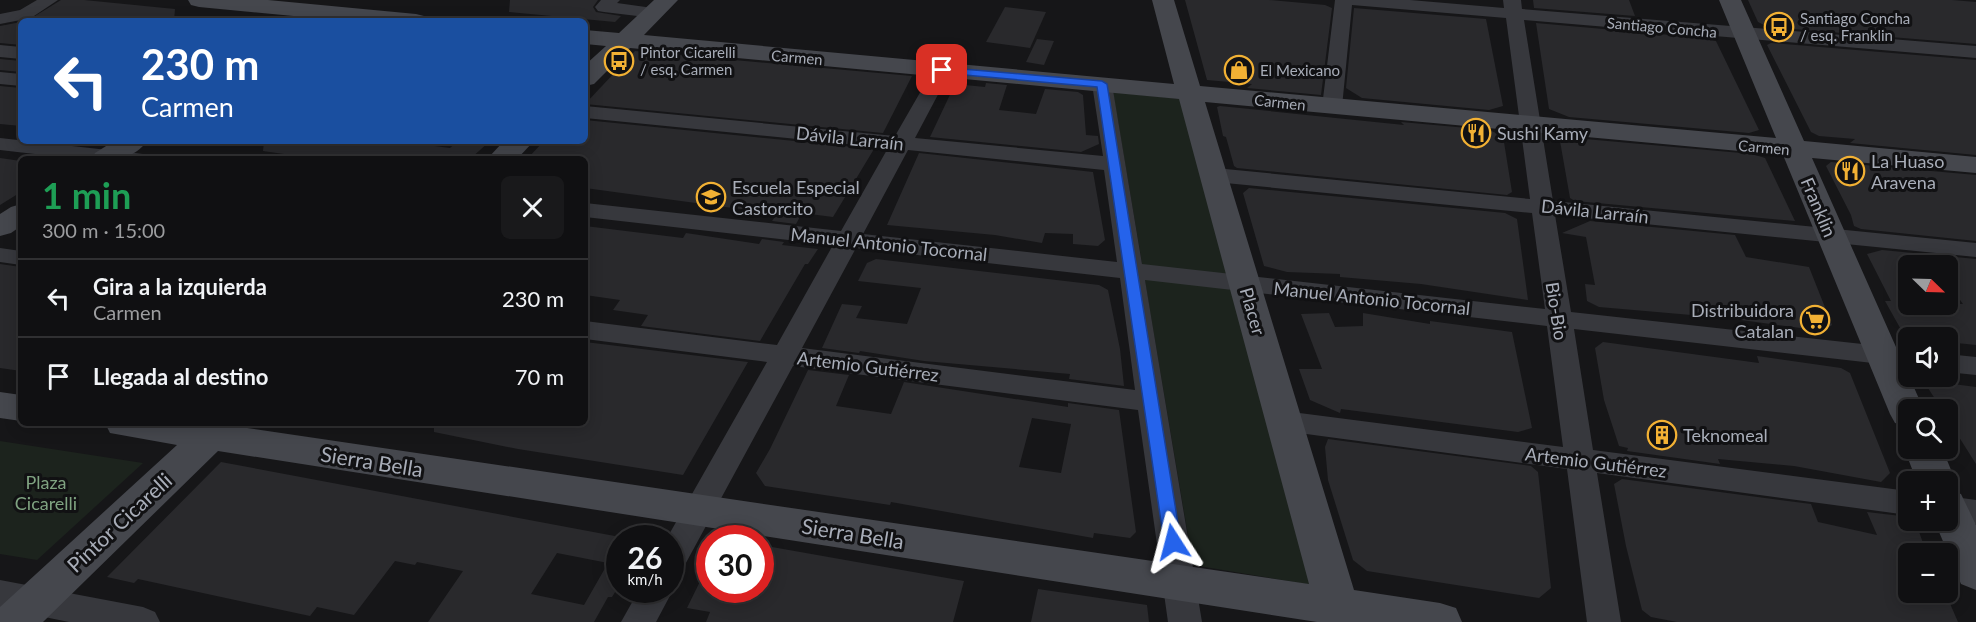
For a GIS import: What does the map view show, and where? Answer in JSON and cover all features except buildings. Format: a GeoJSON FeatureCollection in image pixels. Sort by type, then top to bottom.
{"type":"FeatureCollection","features":[{"type":"Feature","properties":{"kind":"main road"},"geometry":{"type":"LineString","coordinates":[[199,0],[348,18]]}},
{"type":"Feature","properties":{"kind":"main road"},"geometry":{"type":"LineString","coordinates":[[325,17],[351,0]]}},
{"type":"Feature","properties":{"kind":"main road","name":"Placer"},"geometry":{"type":"LineString","coordinates":[[1163,0],[1215,175],[1338,614]]}},
{"type":"Feature","properties":{"kind":"main road","name":"Franklin"},"geometry":{"type":"LineString","coordinates":[[1730,0],[1831,235],[1895,357],[1905,399]]}},
{"type":"Feature","properties":{"kind":"main road"},"geometry":{"type":"LineString","coordinates":[[588,76],[660,6]]}},
{"type":"Feature","properties":{"kind":"main road","name":"Carmen"},"geometry":{"type":"LineString","coordinates":[[588,37],[1976,165]]}},
{"type":"Feature","properties":{"kind":"main road"},"geometry":{"type":"LineString","coordinates":[[118,156],[130,144]]}},
{"type":"Feature","properties":{"kind":"main road"},"geometry":{"type":"LineString","coordinates":[[504,156],[517,144]]}},
{"type":"Feature","properties":{"kind":"main road"},"geometry":{"type":"LineString","coordinates":[[0,227],[18,215]]}},
{"type":"Feature","properties":{"kind":"main road"},"geometry":{"type":"LineString","coordinates":[[0,405],[18,408]]}},
{"type":"Feature","properties":{"kind":"main road","name":"Sierra Bella"},"geometry":{"type":"LineString","coordinates":[[163,426],[217,430],[700,510],[1179,582],[1338,614],[1440,622]]}},
{"type":"Feature","properties":{"kind":"main road","name":"Pintor Cicarelli"},"geometry":{"type":"LineString","coordinates":[[16,606],[217,430]]}},
{"type":"Feature","properties":{"kind":"main road"},"geometry":{"type":"LineString","coordinates":[[1958,522],[1976,572]]}},
{"type":"Feature","properties":{"kind":"street"},"geometry":{"type":"LineString","coordinates":[[0,21],[25,14],[49,0]]}},
{"type":"Feature","properties":{"kind":"street"},"geometry":{"type":"LineString","coordinates":[[611,0],[603,7],[660,6]]}},
{"type":"Feature","properties":{"kind":"street"},"geometry":{"type":"LineString","coordinates":[[1332,107],[1346,0]]}},
{"type":"Feature","properties":{"kind":"street","name":"Santiago Concha"},"geometry":{"type":"LineString","coordinates":[[1346,0],[1512,7],[1744,34],[1976,52]]}},
{"type":"Feature","properties":{"kind":"street","name":"Bio-Bio"},"geometry":{"type":"LineString","coordinates":[[1512,7],[1604,622]]}},
{"type":"Feature","properties":{"kind":"street"},"geometry":{"type":"LineString","coordinates":[[0,21],[18,24]]}},
{"type":"Feature","properties":{"kind":"street"},"geometry":{"type":"LineString","coordinates":[[0,51],[18,53]]}},
{"type":"Feature","properties":{"kind":"street"},"geometry":{"type":"LineString","coordinates":[[684,538],[942,70]]}},
{"type":"Feature","properties":{"kind":"street"},"geometry":{"type":"LineString","coordinates":[[0,78],[18,80]]}},
{"type":"Feature","properties":{"kind":"street"},"geometry":{"type":"LineString","coordinates":[[1102,84],[1185,622]]}},
{"type":"Feature","properties":{"kind":"street","name":"Dávila Larraín"},"geometry":{"type":"LineString","coordinates":[[588,112],[1114,164]]}},
{"type":"Feature","properties":{"kind":"street"},"geometry":{"type":"LineString","coordinates":[[0,144],[99,156]]}},
{"type":"Feature","properties":{"kind":"street","name":"Dávila Larraín"},"geometry":{"type":"LineString","coordinates":[[1215,175],[1976,250]]}},
{"type":"Feature","properties":{"kind":"street","name":"Manuel Antonio Tocornal"},"geometry":{"type":"LineString","coordinates":[[588,210],[1895,357]]}},
{"type":"Feature","properties":{"kind":"street"},"geometry":{"type":"LineString","coordinates":[[0,255],[18,258]]}},
{"type":"Feature","properties":{"kind":"street","name":"Artemio Gutiérrez"},"geometry":{"type":"LineString","coordinates":[[588,330],[1151,402]]}},
{"type":"Feature","properties":{"kind":"street"},"geometry":{"type":"LineString","coordinates":[[1958,364],[1976,366]]}},
{"type":"Feature","properties":{"kind":"street","name":"Artemio Gutiérrez"},"geometry":{"type":"LineString","coordinates":[[1284,421],[1898,502]]}},
{"type":"Feature","properties":{"kind":"street"},"geometry":{"type":"LineString","coordinates":[[638,622],[649,603]]}},
{"type":"Feature","properties":{"kind":"street"},"geometry":{"type":"LineString","coordinates":[[16,606],[143,622]]}},
{"type":"Feature","properties":{"kind":"green space"},"geometry":{"type":"Polygon","coordinates":[[[1113,92],[1180,99],[1312,585],[1193,565],[1113,92]]]}},
{"type":"Feature","properties":{"kind":"green space","name":"Plaza Cicarelli"},"geometry":{"type":"Polygon","coordinates":[[[0,441],[143,463],[37,560],[0,554],[0,441]]]}},
{"type":"Feature","properties":{"kind":"place","name":"Santiago Concha / esq. Franklin"},"geometry":{"type":"Point","coordinates":[1779,27]}},
{"type":"Feature","properties":{"kind":"place","name":"Pintor Cicarelli / esq. Carmen"},"geometry":{"type":"Point","coordinates":[619,61]}},
{"type":"Feature","properties":{"kind":"place","name":"El Mexicano"},"geometry":{"type":"Point","coordinates":[1239,70]}},
{"type":"Feature","properties":{"kind":"place","name":"Sushi Kamy"},"geometry":{"type":"Point","coordinates":[1476,133]}},
{"type":"Feature","properties":{"kind":"place","name":"La Huaso Aravena"},"geometry":{"type":"Point","coordinates":[1850,171]}},
{"type":"Feature","properties":{"kind":"place","name":"Escuela Especial Castorcito"},"geometry":{"type":"Point","coordinates":[711,197]}},
{"type":"Feature","properties":{"kind":"place","name":"Distribuidora Catalan"},"geometry":{"type":"Point","coordinates":[1815,320]}},
{"type":"Feature","properties":{"kind":"place","name":"Teknomeal"},"geometry":{"type":"Point","coordinates":[1662,435]}},
{"type":"Feature","properties":{"kind":"route"},"geometry":{"type":"LineString","coordinates":[[942,70],[1102,84],[1173,542]]}}]}
